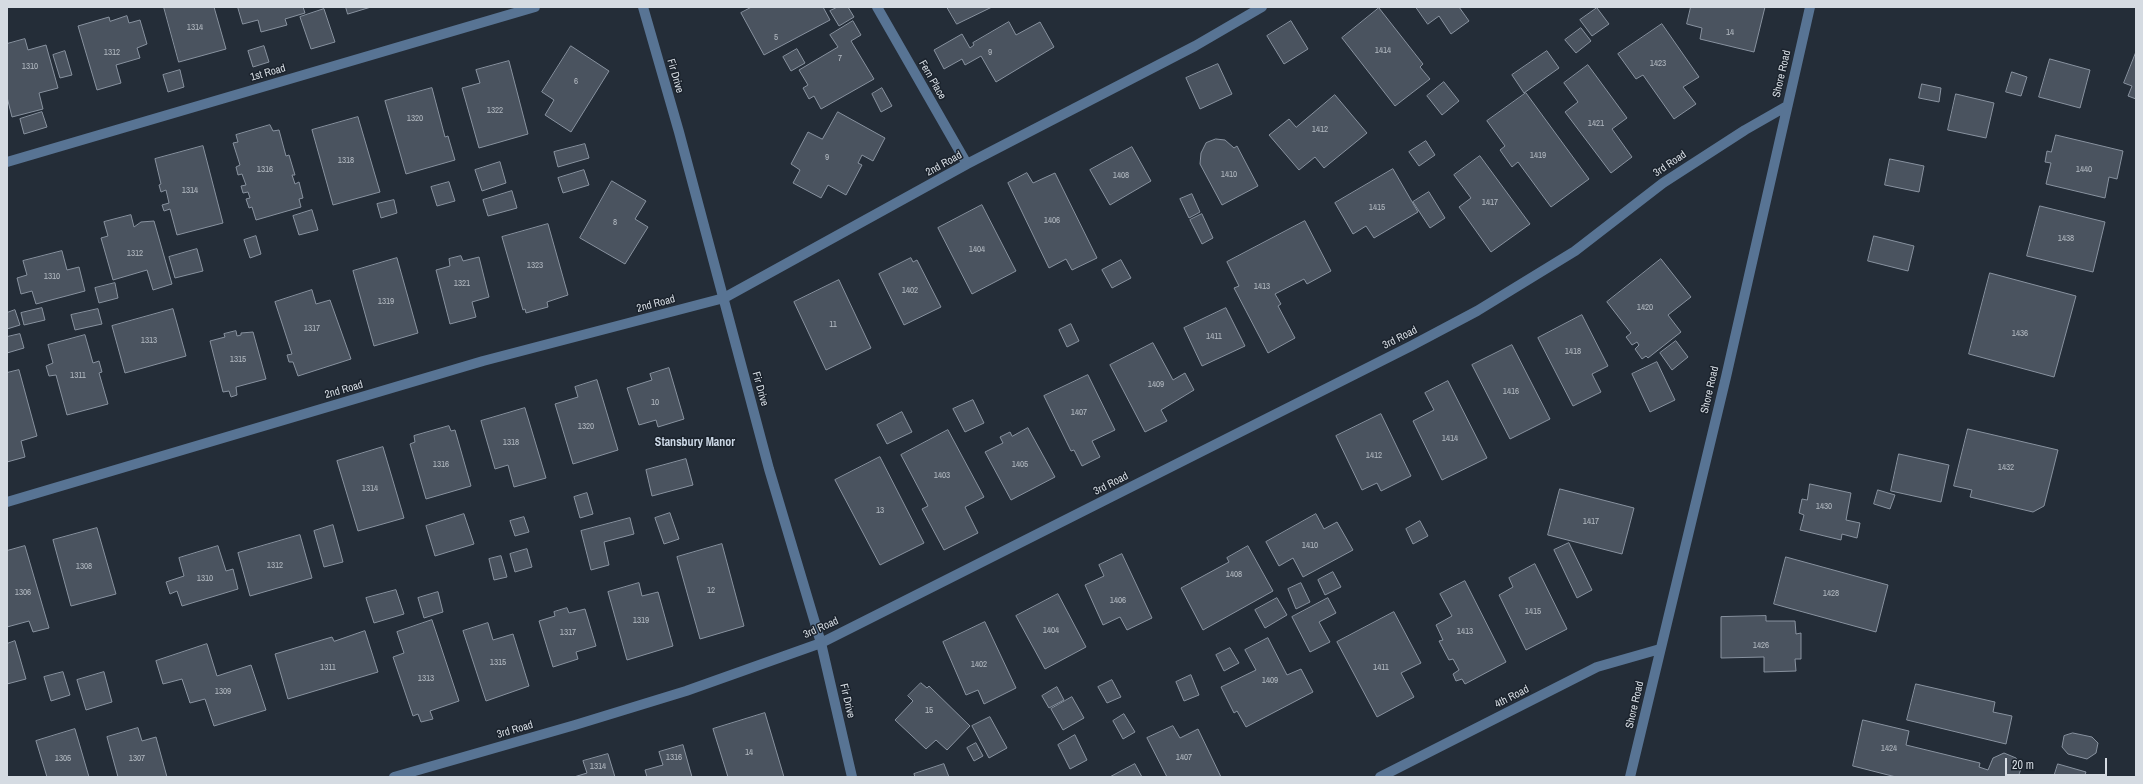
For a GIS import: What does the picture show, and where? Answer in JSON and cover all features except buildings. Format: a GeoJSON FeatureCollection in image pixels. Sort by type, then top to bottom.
{"type":"FeatureCollection","features":[{"type":"Feature","properties":{"kind":"street","name":"1st Road"},"geometry":{"type":"LineString","coordinates":[[7,162],[536,7]]}},
{"type":"Feature","properties":{"kind":"street","name":"Fir Drive"},"geometry":{"type":"LineString","coordinates":[[643,7],[724,298],[769,469],[821,643],[852,777]]}},
{"type":"Feature","properties":{"kind":"street","name":"Fern Place"},"geometry":{"type":"LineString","coordinates":[[876,7],[967,164]]}},
{"type":"Feature","properties":{"kind":"street","name":"2nd Road"},"geometry":{"type":"LineString","coordinates":[[7,502],[483,361],[724,298],[967,164],[1195,46],[1262,7]]}},
{"type":"Feature","properties":{"kind":"street","name":"Shore Road"},"geometry":{"type":"LineString","coordinates":[[1630,777],[1786,120],[1787,106],[1810,7]]}},
{"type":"Feature","properties":{"kind":"street","name":"3rd Road"},"geometry":{"type":"LineString","coordinates":[[394,777],[575,725],[686,691],[821,643],[1411,346],[1477,311],[1575,251],[1663,183],[1739,134],[1787,106]]}},
{"type":"Feature","properties":{"kind":"street","name":"4th Road"},"geometry":{"type":"LineString","coordinates":[[1380,777],[1597,667],[1660,649]]}},
{"type":"Feature","properties":{"kind":"district","name":"Stansbury Manor"},"geometry":{"type":"Point","coordinates":[695,443]}}]}
